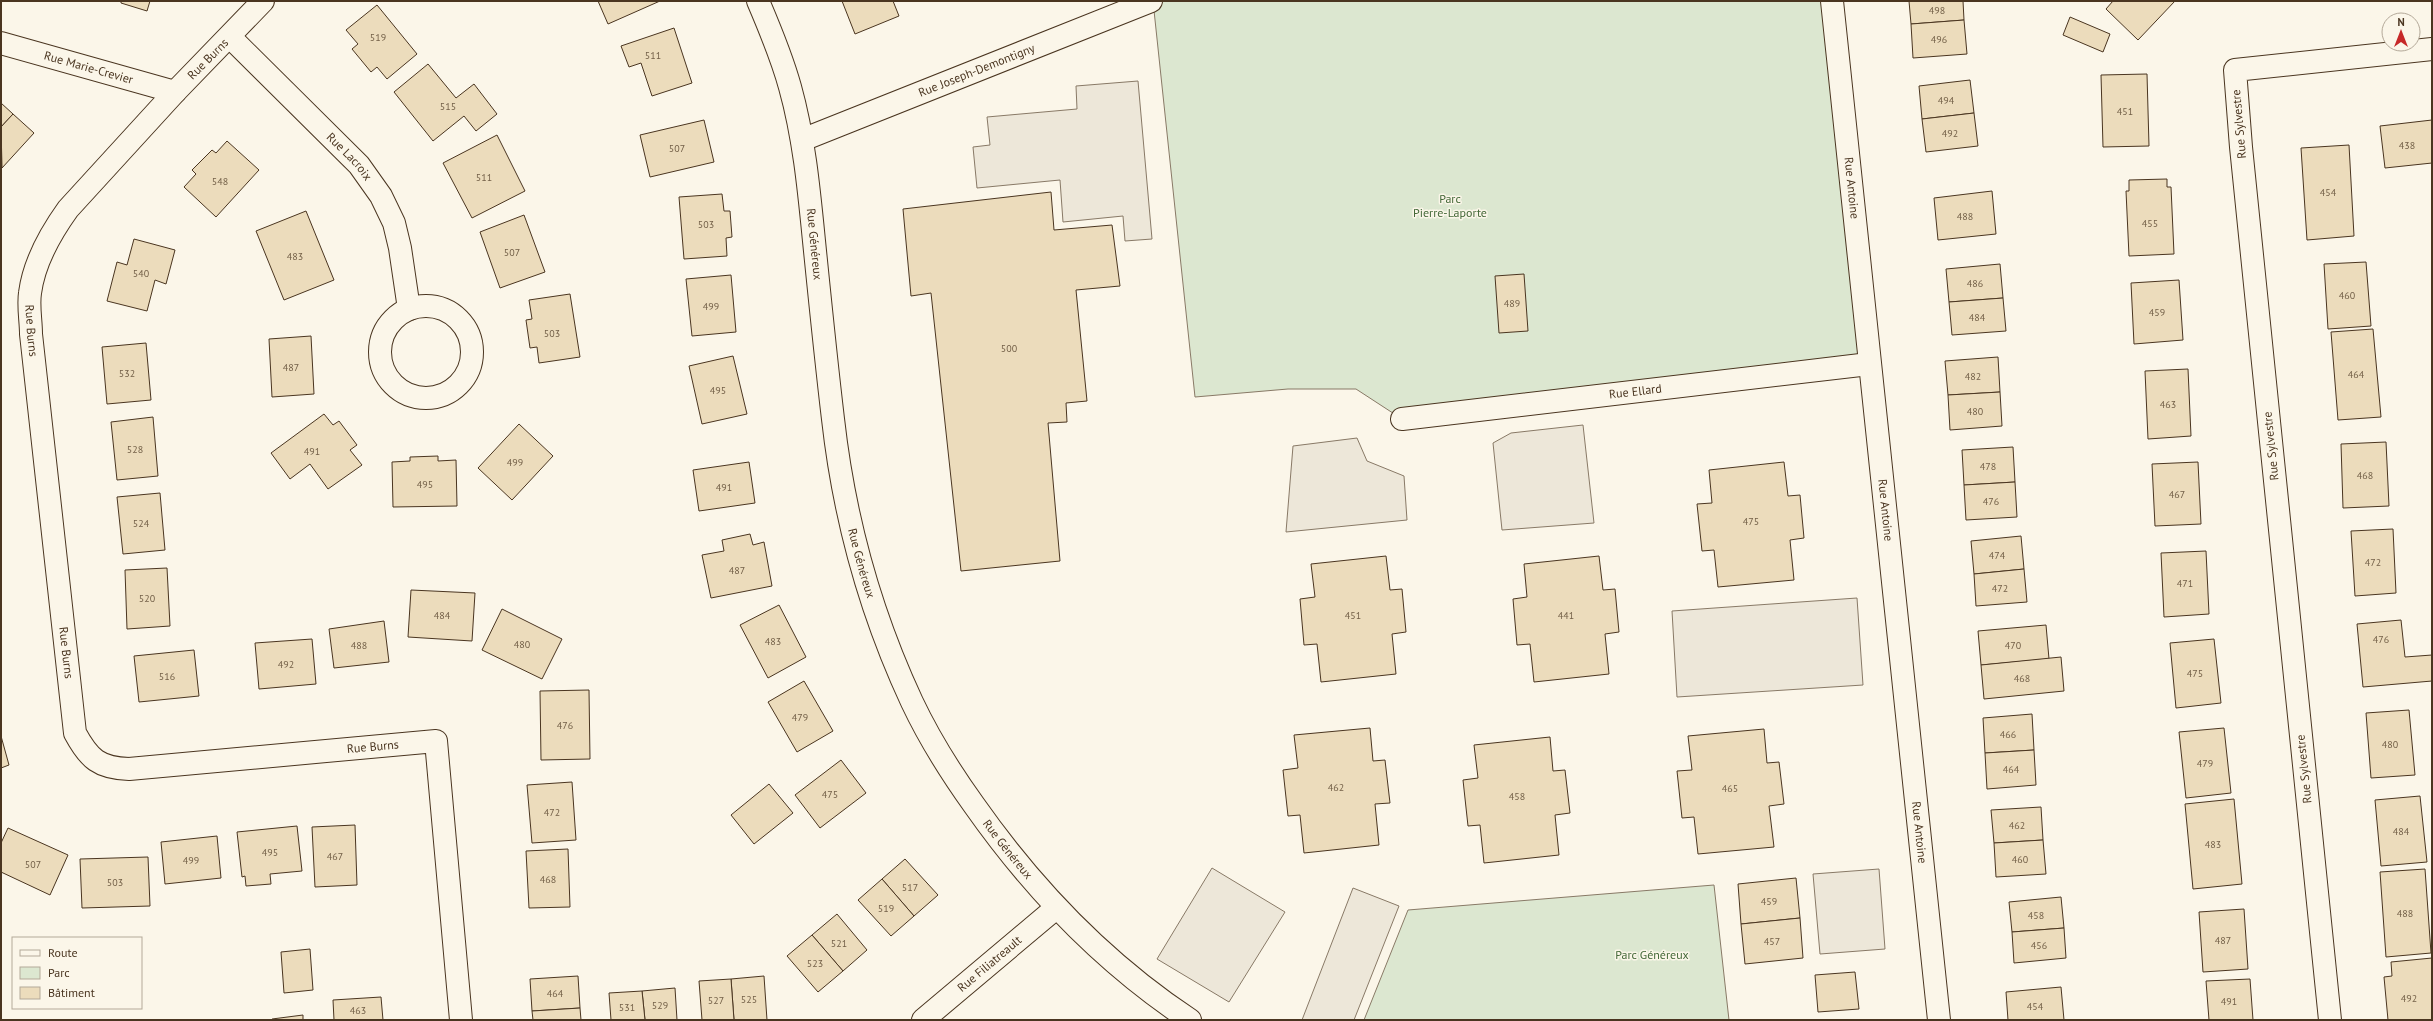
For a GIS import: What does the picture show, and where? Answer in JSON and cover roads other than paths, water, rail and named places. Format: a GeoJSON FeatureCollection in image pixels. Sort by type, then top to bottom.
{"type":"FeatureCollection","features":[{"type":"Feature","properties":{"kind":"street","name":"Rue Burns"},"geometry":{"type":"LineString","coordinates":[[262,1],[230,38],[175,92],[56,225],[35,268],[30,295],[32,342],[75,733],[83,748],[95,761],[113,769],[129,769],[436,741],[461,1020]]}},
{"type":"Feature","properties":{"kind":"street","name":"Rue Généreux"},"geometry":{"type":"LineString","coordinates":[[758,1],[790,87],[802,140],[833,423],[848,522],[861,567],[912,702],[934,744],[986,822],[1016,862],[1056,908],[1120,966],[1190,1020]]}},
{"type":"Feature","properties":{"kind":"street","name":"Rue Joseph-Demontigny"},"geometry":{"type":"LineString","coordinates":[[802,140],[1151,1]]}},
{"type":"Feature","properties":{"kind":"street","name":"Rue Antoine"},"geometry":{"type":"LineString","coordinates":[[1832,1],[1939,1020]]}},
{"type":"Feature","properties":{"kind":"street","name":"Rue Lacroix"},"geometry":{"type":"LineString","coordinates":[[230,38],[355,160],[381,196],[396,229],[409,309]]}},
{"type":"Feature","properties":{"kind":"street","name":"Rue Marie-Crevier"},"geometry":{"type":"LineString","coordinates":[[1,43],[175,92]]}},
{"type":"Feature","properties":{"kind":"street","name":"Rue Sylvestre"},"geometry":{"type":"LineString","coordinates":[[2330,1020],[2241,147],[2235,70],[2432,49]]}},
{"type":"Feature","properties":{"kind":"street"},"geometry":{"type":"LineString","coordinates":[[434,306],[446,310],[458,318],[466,328],[471,340],[472,353],[469,369],[461,382],[448,392],[433,397],[417,397],[402,391],[390,380],[382,367],[380,351],[383,335],[391,322],[409,309],[434,306]]}},
{"type":"Feature","properties":{"kind":"street","name":"Rue Ellard"},"geometry":{"type":"LineString","coordinates":[[1402,419],[1869,364]]}},
{"type":"Feature","properties":{"kind":"street","name":"Rue Filiatreault"},"geometry":{"type":"LineString","coordinates":[[923,1020],[1056,908]]}},
{"type":"Feature","properties":{"kind":"park label","name":"Parc Pierre-Laporte"},"geometry":{"type":"Point","coordinates":[1450,206]}},
{"type":"Feature","properties":{"kind":"park label","name":"Parc Généreux"},"geometry":{"type":"Point","coordinates":[1652,955]}}]}
